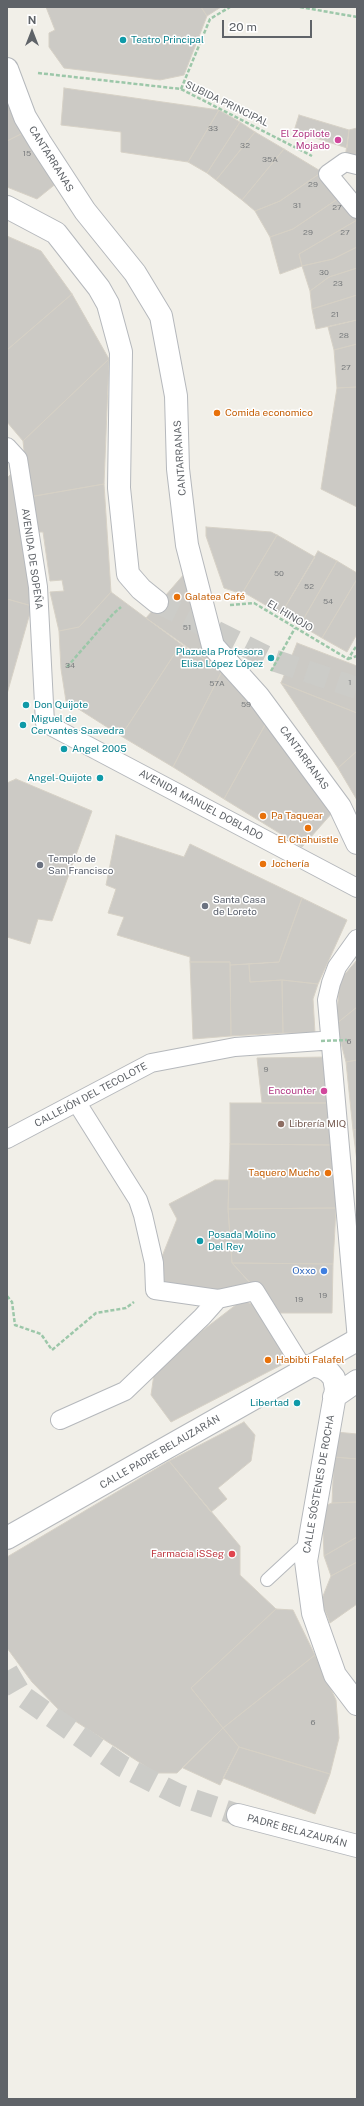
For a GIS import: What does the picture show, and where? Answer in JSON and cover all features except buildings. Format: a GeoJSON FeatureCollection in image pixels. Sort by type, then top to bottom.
{"type":"FeatureCollection","features":[{"type":"Feature","properties":{"kind":"street","name":"CANTARRANAS"},"geometry":{"type":"LineString","coordinates":[[7,69],[25,117],[40,142],[85,211],[135,272],[161,316],[175,390],[178,469],[187,545],[213,646],[258,696],[340,807],[357,844]]}},
{"type":"Feature","properties":{"kind":"street"},"geometry":{"type":"LineString","coordinates":[[357,165],[345,162],[328,174],[357,209]]}},
{"type":"Feature","properties":{"kind":"street"},"geometry":{"type":"LineString","coordinates":[[7,207],[56,233],[108,304],[121,352],[119,488],[128,574],[149,596]]}},
{"type":"Feature","properties":{"kind":"street","name":"AVENIDA DE SOPEÑA"},"geometry":{"type":"LineString","coordinates":[[7,447],[18,459],[38,588],[45,723]]}},
{"type":"Feature","properties":{"kind":"street","name":"AVENIDA MANUEL DOBLADO"},"geometry":{"type":"LineString","coordinates":[[45,723],[357,888]]}},
{"type":"Feature","properties":{"kind":"street"},"geometry":{"type":"LineString","coordinates":[[77,1103],[138,1200],[154,1263],[155,1290],[218,1299],[255,1291],[308,1368],[357,1340],[328,1000],[331,983],[337,967],[357,939]]}},
{"type":"Feature","properties":{"kind":"street","name":"CALLEJÓN DEL TECOLOTE"},"geometry":{"type":"LineString","coordinates":[[7,1139],[151,1063],[235,1047],[321,1041]]}},
{"type":"Feature","properties":{"kind":"street"},"geometry":{"type":"LineString","coordinates":[[60,1420],[125,1391],[202,1317],[218,1299]]}},
{"type":"Feature","properties":{"kind":"street","name":"CALLE SÓSTENES DE ROCHA"},"geometry":{"type":"LineString","coordinates":[[308,1368],[323,1368],[334,1378],[336,1389],[307,1543],[306,1561],[313,1613],[335,1675],[357,1704]]}},
{"type":"Feature","properties":{"kind":"street","name":"CALLE PADRE BELAUZARÁN"},"geometry":{"type":"LineString","coordinates":[[7,1538],[308,1368]]}},
{"type":"Feature","properties":{"kind":"street"},"geometry":{"type":"LineString","coordinates":[[334,1397],[357,1381]]}},
{"type":"Feature","properties":{"kind":"street","name":"PADRE BELAZAURÁN"},"geometry":{"type":"LineString","coordinates":[[238,1815],[357,1846]]}},
{"type":"Feature","properties":{"kind":"lane"},"geometry":{"type":"LineString","coordinates":[[267,1580],[307,1543]]}},
{"type":"Feature","properties":{"kind":"path"},"geometry":{"type":"LineString","coordinates":[[181,89],[210,19],[230,7]]}},
{"type":"Feature","properties":{"kind":"path"},"geometry":{"type":"LineString","coordinates":[[300,7],[357,17]]}},
{"type":"Feature","properties":{"kind":"path","name":"SUBIDA PRINCIPAL"},"geometry":{"type":"LineString","coordinates":[[7,69],[181,89],[336,168]]}},
{"type":"Feature","properties":{"kind":"path"},"geometry":{"type":"LineString","coordinates":[[42,669],[67,667],[113,614],[149,596]]}},
{"type":"Feature","properties":{"kind":"path","name":"EL HINOJO"},"geometry":{"type":"LineString","coordinates":[[203,606],[254,603],[348,659]]}},
{"type":"Feature","properties":{"kind":"path"},"geometry":{"type":"LineString","coordinates":[[258,696],[295,628]]}},
{"type":"Feature","properties":{"kind":"path"},"geometry":{"type":"LineString","coordinates":[[348,659],[357,645]]}},
{"type":"Feature","properties":{"kind":"path"},"geometry":{"type":"LineString","coordinates":[[348,659],[357,656]]}},
{"type":"Feature","properties":{"kind":"path"},"geometry":{"type":"LineString","coordinates":[[321,1041],[347,1040]]}},
{"type":"Feature","properties":{"kind":"path"},"geometry":{"type":"LineString","coordinates":[[7,1296],[12,1302],[15,1325],[41,1334],[52,1350],[96,1314],[126,1308],[139,1298],[154,1294],[155,1290]]}},
{"type":"Feature","properties":{"kind":"tunnel"},"geometry":{"type":"LineString","coordinates":[[157,602],[273,660],[357,688]]}},
{"type":"Feature","properties":{"kind":"tunnel"},"geometry":{"type":"LineString","coordinates":[[7,1671],[21,1695],[122,1766],[179,1795],[238,1815]]}},
{"type":"Feature","properties":{"kind":"place","name":"Teatro Principal"},"geometry":{"type":"Point","coordinates":[123,40]}},
{"type":"Feature","properties":{"kind":"place","name":"El Zopilote Mojado"},"geometry":{"type":"Point","coordinates":[338,140]}},
{"type":"Feature","properties":{"kind":"place","name":"Comida economico"},"geometry":{"type":"Point","coordinates":[217,413]}},
{"type":"Feature","properties":{"kind":"place","name":"Galatea Café"},"geometry":{"type":"Point","coordinates":[177,597]}},
{"type":"Feature","properties":{"kind":"place","name":"Plazuela Profesora Elisa López López"},"geometry":{"type":"Point","coordinates":[271,658]}},
{"type":"Feature","properties":{"kind":"place","name":"Don Quijote"},"geometry":{"type":"Point","coordinates":[26,705]}},
{"type":"Feature","properties":{"kind":"place","name":"Miguel de Cervantes Saavedra"},"geometry":{"type":"Point","coordinates":[23,725]}},
{"type":"Feature","properties":{"kind":"place","name":"Angel 2005"},"geometry":{"type":"Point","coordinates":[64,749]}},
{"type":"Feature","properties":{"kind":"place","name":"Angel-Quijote"},"geometry":{"type":"Point","coordinates":[100,778]}},
{"type":"Feature","properties":{"kind":"place","name":"Pa Taquear"},"geometry":{"type":"Point","coordinates":[263,816]}},
{"type":"Feature","properties":{"kind":"place","name":"El Chahuistle"},"geometry":{"type":"Point","coordinates":[308,828]}},
{"type":"Feature","properties":{"kind":"place","name":"Jochería"},"geometry":{"type":"Point","coordinates":[263,864]}},
{"type":"Feature","properties":{"kind":"place","name":"Templo de San Francisco"},"geometry":{"type":"Point","coordinates":[40,865]}},
{"type":"Feature","properties":{"kind":"place","name":"Santa Casa de Loreto"},"geometry":{"type":"Point","coordinates":[205,906]}},
{"type":"Feature","properties":{"kind":"place","name":"Encounter"},"geometry":{"type":"Point","coordinates":[324,1091]}},
{"type":"Feature","properties":{"kind":"place","name":"Librería MIQ"},"geometry":{"type":"Point","coordinates":[281,1124]}},
{"type":"Feature","properties":{"kind":"place","name":"Taquero Mucho"},"geometry":{"type":"Point","coordinates":[328,1173]}},
{"type":"Feature","properties":{"kind":"place","name":"Posada Molino Del Rey"},"geometry":{"type":"Point","coordinates":[200,1241]}},
{"type":"Feature","properties":{"kind":"place","name":"Oxxo"},"geometry":{"type":"Point","coordinates":[324,1271]}},
{"type":"Feature","properties":{"kind":"place","name":"Habibti Falafel"},"geometry":{"type":"Point","coordinates":[268,1360]}},
{"type":"Feature","properties":{"kind":"place","name":"Libertad"},"geometry":{"type":"Point","coordinates":[297,1403]}},
{"type":"Feature","properties":{"kind":"place","name":"Farmacia iSSeg"},"geometry":{"type":"Point","coordinates":[232,1554]}}]}
